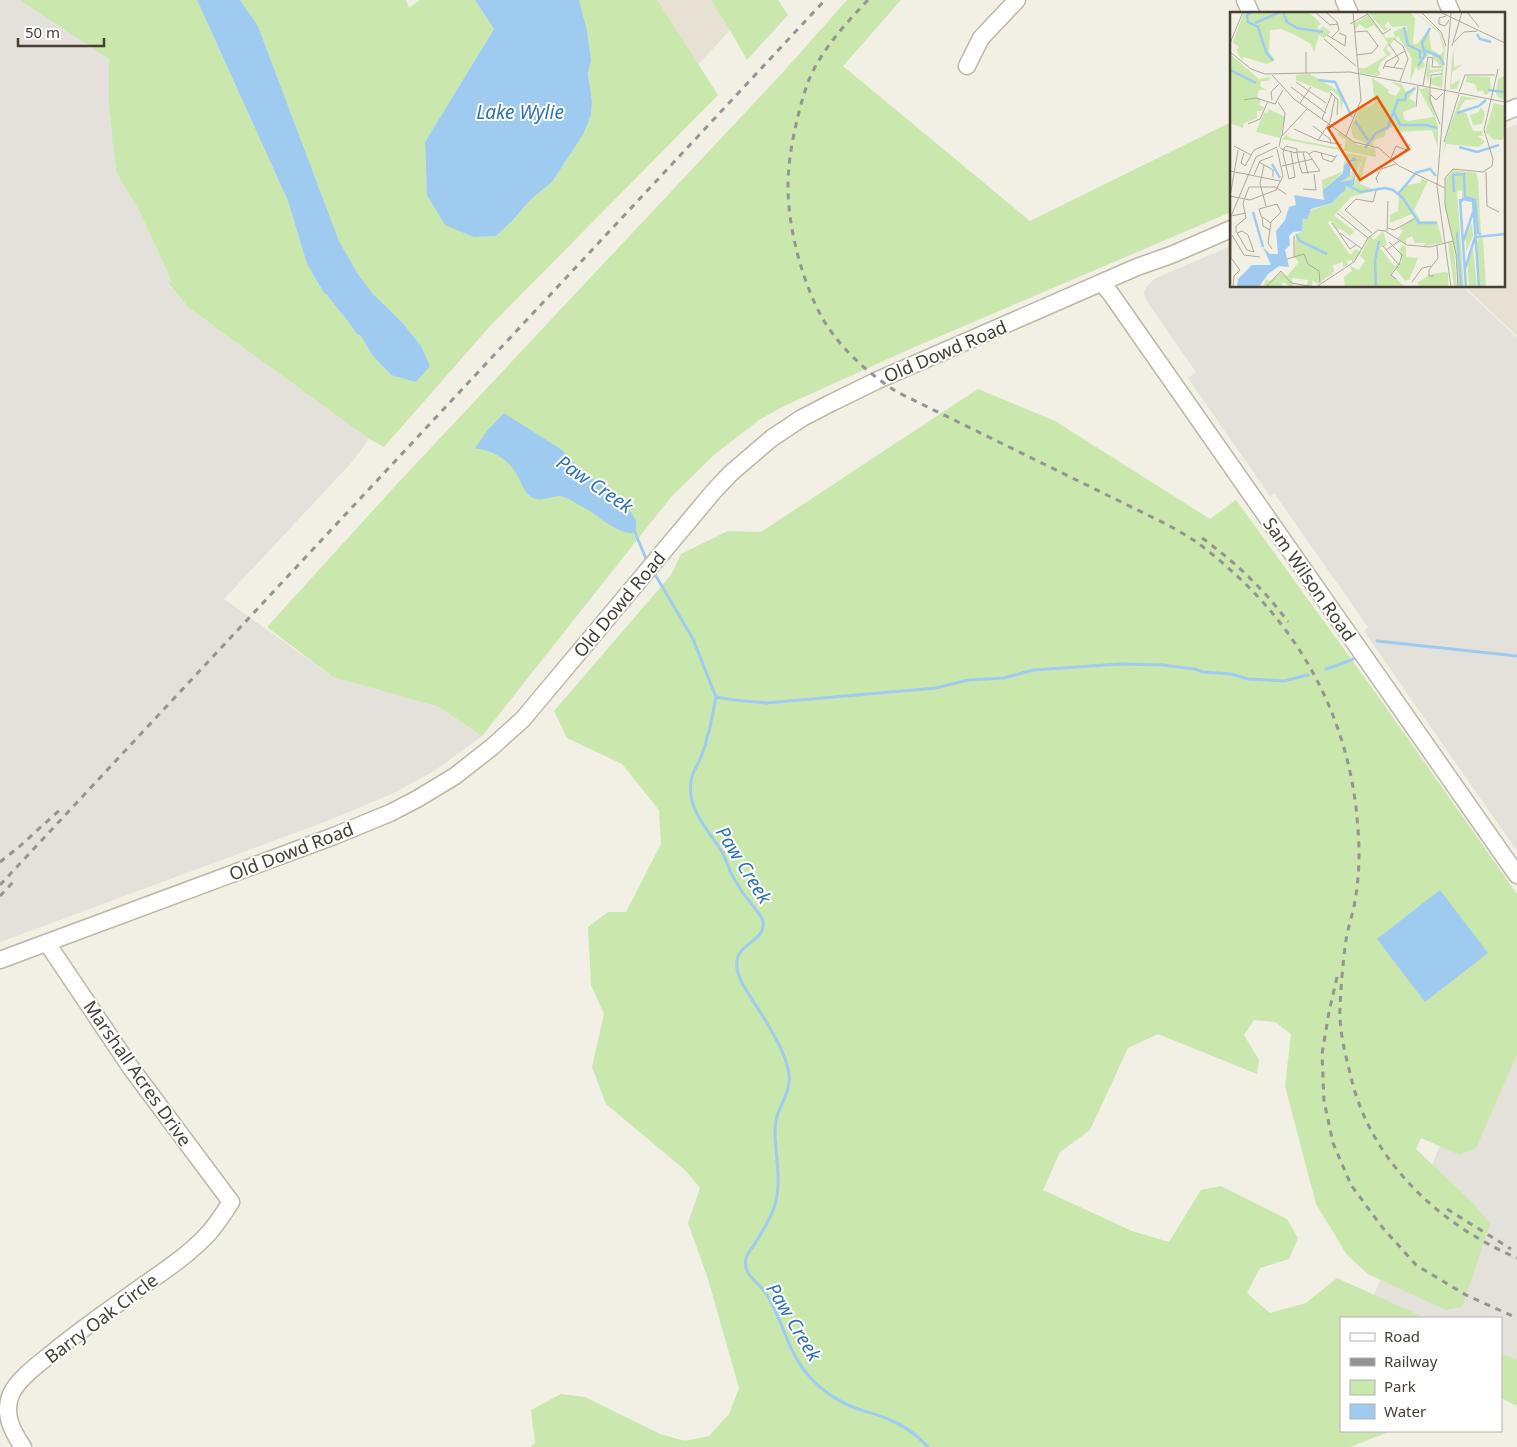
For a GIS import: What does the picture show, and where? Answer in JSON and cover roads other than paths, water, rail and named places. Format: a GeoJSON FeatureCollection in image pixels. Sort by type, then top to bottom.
{"type":"FeatureCollection","features":[{"type":"Feature","properties":{"kind":"street"},"geometry":{"type":"LineString","coordinates":[[967,66],[981,38],[1017,0]]}},
{"type":"Feature","properties":{"kind":"street"},"geometry":{"type":"LineString","coordinates":[[1245,0],[1250,12]]}},
{"type":"Feature","properties":{"kind":"street"},"geometry":{"type":"LineString","coordinates":[[1344,0],[1349,12]]}},
{"type":"Feature","properties":{"kind":"street"},"geometry":{"type":"LineString","coordinates":[[1446,0],[1451,12]]}},
{"type":"Feature","properties":{"kind":"street"},"geometry":{"type":"LineString","coordinates":[[1504,113],[1517,107]]}},
{"type":"Feature","properties":{"kind":"street","name":"Old Dowd Road"},"geometry":{"type":"LineString","coordinates":[[0,960],[334,836],[390,813],[417,799],[455,776],[513,729],[683,526],[731,473],[772,438],[802,418],[878,380],[1230,229]]}},
{"type":"Feature","properties":{"kind":"street","name":"Sam Wilson Road"},"geometry":{"type":"LineString","coordinates":[[1102,283],[1112,294],[1517,875]]}},
{"type":"Feature","properties":{"kind":"street","name":"Marshall Acres Drive"},"geometry":{"type":"LineString","coordinates":[[47,942],[132,1068],[231,1202]]}},
{"type":"Feature","properties":{"kind":"street","name":"Barry Oak Circle"},"geometry":{"type":"LineString","coordinates":[[23,1447],[13,1433],[7,1415],[11,1394],[17,1385],[45,1359],[86,1326],[189,1251],[206,1235],[231,1202]]}},
{"type":"Feature","properties":{"kind":"water"},"geometry":{"type":"Polygon","coordinates":[[[197,0],[240,0],[258,26],[339,241],[358,274],[374,295],[402,322],[421,346],[430,366],[416,382],[391,375],[373,356],[361,336],[357,334],[324,293],[307,264],[288,201],[197,0]]]}},
{"type":"Feature","properties":{"kind":"water","name":"Lake Wylie"},"geometry":{"type":"Polygon","coordinates":[[[475,0],[579,0],[587,30],[591,60],[588,74],[592,101],[591,115],[583,135],[552,182],[529,201],[496,236],[474,237],[445,225],[427,195],[425,142],[494,29],[475,0]]]}},
{"type":"Feature","properties":{"kind":"water"},"geometry":{"type":"Polygon","coordinates":[[[504,413],[562,450],[590,477],[613,494],[629,509],[636,521],[636,532],[630,533],[617,529],[570,499],[560,496],[540,499],[533,498],[525,490],[516,473],[507,462],[493,453],[475,448],[504,413]]]}},
{"type":"Feature","properties":{"kind":"water"},"geometry":{"type":"Polygon","coordinates":[[[1440,890],[1488,953],[1425,1002],[1377,939],[1440,890]]]}},
{"type":"Feature","properties":{"kind":"waterway","name":"Paw Creek"},"geometry":{"type":"LineString","coordinates":[[634,530],[647,561]]}},
{"type":"Feature","properties":{"kind":"waterway","name":"Paw Creek"},"geometry":{"type":"LineString","coordinates":[[653,571],[693,639],[716,697],[706,744],[691,781],[692,802],[695,811],[722,852],[734,878],[763,921],[762,930],[758,936],[740,952],[737,960],[737,970],[743,985],[773,1033],[789,1072],[788,1089],[779,1111],[775,1130],[778,1177],[775,1205],[768,1221],[747,1256],[745,1264],[749,1274],[764,1290],[772,1304],[798,1361],[815,1382],[848,1405],[899,1424],[928,1447]]}},
{"type":"Feature","properties":{"kind":"waterway"},"geometry":{"type":"LineString","coordinates":[[1377,641],[1517,656]]}},
{"type":"Feature","properties":{"kind":"waterway"},"geometry":{"type":"LineString","coordinates":[[1326,669],[1353,659]]}},
{"type":"Feature","properties":{"kind":"waterway"},"geometry":{"type":"LineString","coordinates":[[716,697],[766,703],[936,688],[968,680],[1004,678],[1033,670],[1120,664],[1163,665],[1195,669],[1203,672],[1231,674],[1248,679],[1284,681],[1308,675]]}},
{"type":"Feature","properties":{"kind":"railway"},"geometry":{"type":"LineString","coordinates":[[0,885],[825,0]]}},
{"type":"Feature","properties":{"kind":"railway"},"geometry":{"type":"LineString","coordinates":[[868,0],[832,41],[814,69],[802,101],[791,149],[788,187],[791,221],[803,274],[816,307],[839,342],[866,369],[897,392],[1187,536],[1236,575],[1262,601],[1285,629],[1305,659],[1322,690],[1336,723],[1347,758],[1354,793],[1359,839],[1358,874],[1354,906],[1346,940],[1340,1015],[1341,1031],[1356,1095],[1367,1123],[1382,1148],[1399,1172],[1419,1193],[1441,1213],[1465,1230],[1517,1258]]}},
{"type":"Feature","properties":{"kind":"railway"},"geometry":{"type":"LineString","coordinates":[[1202,538],[1248,577],[1269,598],[1288,622]]}},
{"type":"Feature","properties":{"kind":"railway"},"geometry":{"type":"LineString","coordinates":[[0,862],[63,807]]}},
{"type":"Feature","properties":{"kind":"railway"},"geometry":{"type":"LineString","coordinates":[[0,896],[14,881]]}},
{"type":"Feature","properties":{"kind":"railway"},"geometry":{"type":"LineString","coordinates":[[1337,977],[1322,1054],[1324,1101],[1333,1143],[1351,1185],[1382,1227],[1416,1265],[1466,1295],[1517,1318]]}},
{"type":"Feature","properties":{"kind":"railway"},"geometry":{"type":"LineString","coordinates":[[1447,1209],[1511,1249]]}}]}
